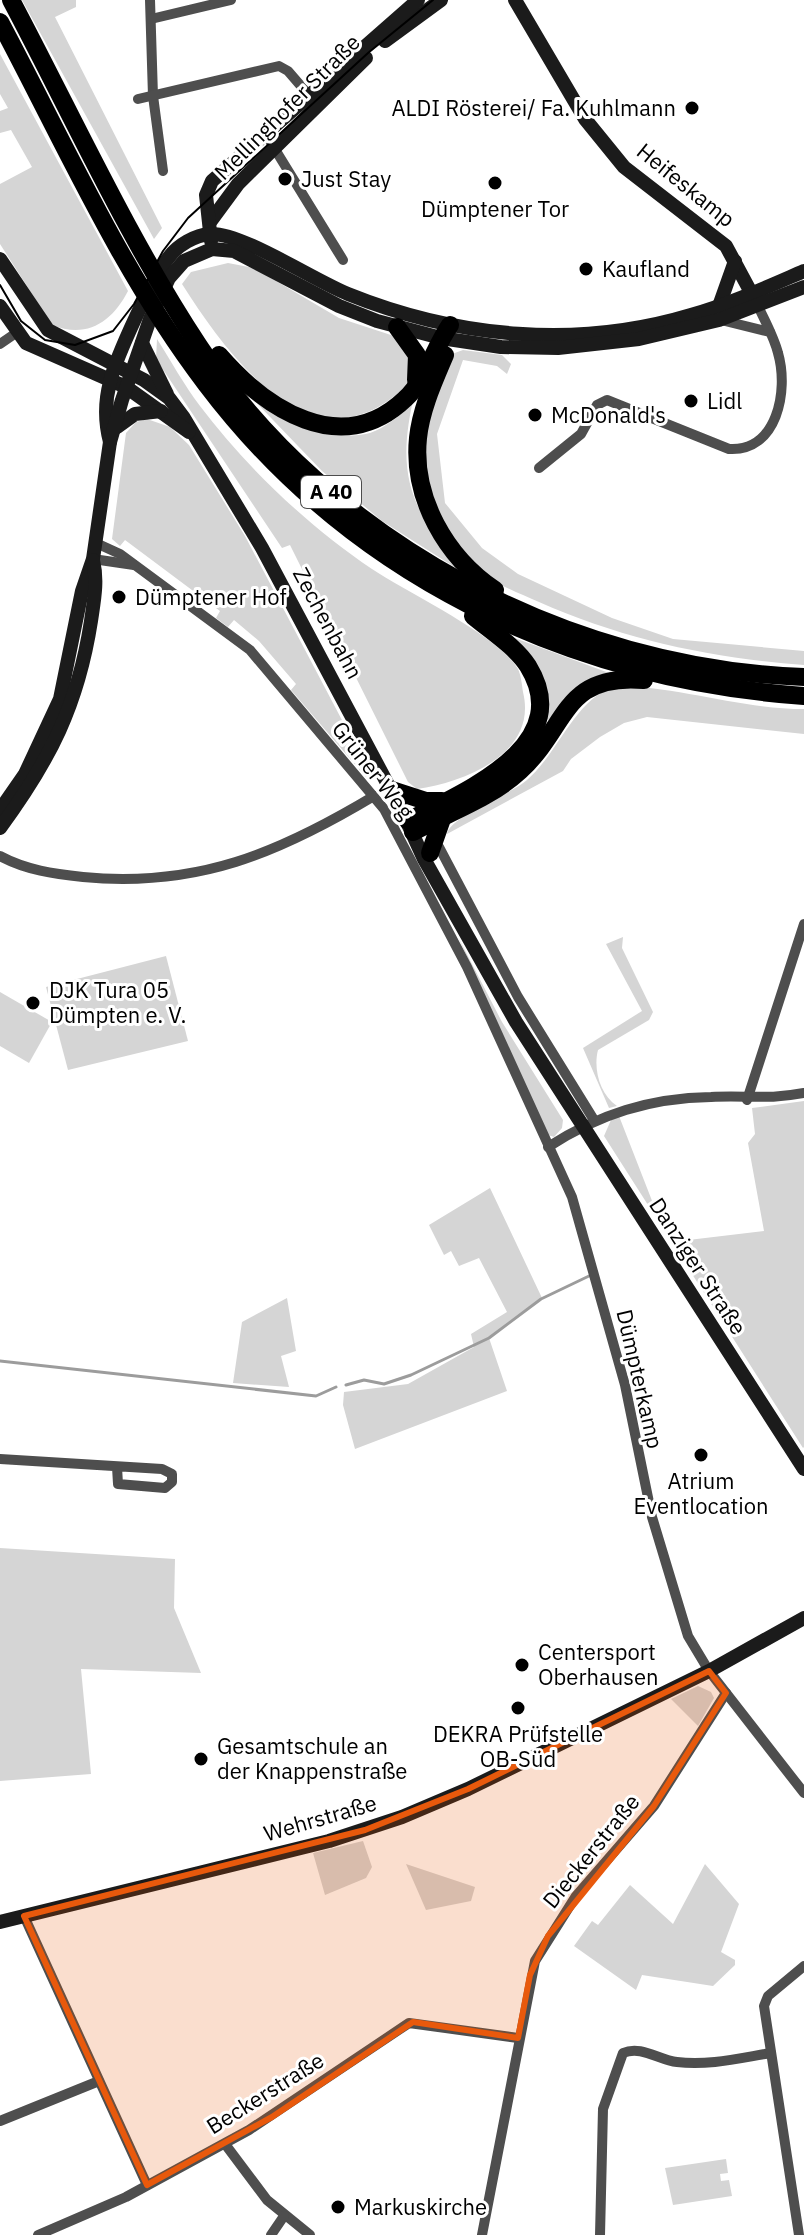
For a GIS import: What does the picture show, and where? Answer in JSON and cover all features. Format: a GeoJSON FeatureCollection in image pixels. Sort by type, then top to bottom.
{"type":"FeatureCollection","features":[{"type":"Feature","properties":{"kind":"highway","name":"A 40"},"geometry":{"type":"LineString","coordinates":[[11,0],[141,247],[199,345],[236,395],[332,492],[442,571],[537,619],[652,656],[715,668],[804,677]]}},
{"type":"Feature","properties":{"kind":"highway","name":"A 40"},"geometry":{"type":"LineString","coordinates":[[0,22],[131,268],[168,328],[206,384],[285,473],[365,540],[443,592],[568,649],[628,668],[696,684],[804,696]]}},
{"type":"Feature","properties":{"kind":"highway"},"geometry":{"type":"LineString","coordinates":[[177,306],[230,367],[266,401],[296,419],[343,426],[366,422],[389,413],[413,390],[447,334]]}},
{"type":"Feature","properties":{"kind":"highway"},"geometry":{"type":"LineString","coordinates":[[397,327],[417,355],[419,368],[413,390]]}},
{"type":"Feature","properties":{"kind":"highway"},"geometry":{"type":"LineString","coordinates":[[447,334],[418,437],[425,499],[448,545],[466,567],[537,619]]}},
{"type":"Feature","properties":{"kind":"highway"},"geometry":{"type":"LineString","coordinates":[[410,826],[509,764],[525,746],[539,705],[528,666],[503,640],[443,592]]}},
{"type":"Feature","properties":{"kind":"highway"},"geometry":{"type":"LineString","coordinates":[[383,793],[426,801],[443,808],[505,783],[521,771],[573,699],[586,689],[607,680],[625,678],[696,684]]}},
{"type":"Feature","properties":{"kind":"highway"},"geometry":{"type":"LineString","coordinates":[[435,850],[443,808]]}},
{"type":"Feature","properties":{"kind":"main road","name":"Mellinghofer Straße"},"geometry":{"type":"LineString","coordinates":[[0,810],[25,774],[60,699],[82,591],[93,559],[110,442],[150,319],[173,272],[211,235],[222,204],[313,100],[418,0]]}},
{"type":"Feature","properties":{"kind":"main road"},"geometry":{"type":"LineString","coordinates":[[419,17],[430,0]]}},
{"type":"Feature","properties":{"kind":"main road","name":"Mellinghofer Straße"},"geometry":{"type":"LineString","coordinates":[[211,235],[206,200],[212,181],[265,133],[313,100],[441,0]]}},
{"type":"Feature","properties":{"kind":"main road","name":"Heifeskamp"},"geometry":{"type":"LineString","coordinates":[[515,0],[585,119],[624,167],[714,235],[735,261],[754,299]]}},
{"type":"Feature","properties":{"kind":"main road"},"geometry":{"type":"LineString","coordinates":[[206,200],[222,204]]}},
{"type":"Feature","properties":{"kind":"main road","name":"Mellinghofer Straße"},"geometry":{"type":"LineString","coordinates":[[110,442],[106,430],[110,380],[116,364],[169,256],[193,239],[211,235]]}},
{"type":"Feature","properties":{"kind":"main road"},"geometry":{"type":"LineString","coordinates":[[211,235],[253,247],[316,281],[447,334]]}},
{"type":"Feature","properties":{"kind":"main road"},"geometry":{"type":"LineString","coordinates":[[211,235],[339,306],[397,327],[447,334],[583,334],[657,324],[719,313],[754,299],[804,271]]}},
{"type":"Feature","properties":{"kind":"main road","name":"Zechenbahn"},"geometry":{"type":"LineString","coordinates":[[0,259],[48,330],[116,364],[129,380],[165,405],[197,439],[262,548],[383,793],[435,850],[449,898]]}},
{"type":"Feature","properties":{"kind":"main road"},"geometry":{"type":"LineString","coordinates":[[719,313],[735,261]]}},
{"type":"Feature","properties":{"kind":"main road"},"geometry":{"type":"LineString","coordinates":[[754,299],[804,287]]}},
{"type":"Feature","properties":{"kind":"main road"},"geometry":{"type":"LineString","coordinates":[[0,306],[16,333]]}},
{"type":"Feature","properties":{"kind":"main road","name":"Zechenbahn"},"geometry":{"type":"LineString","coordinates":[[16,333],[41,352],[110,380],[129,380]]}},
{"type":"Feature","properties":{"kind":"main road"},"geometry":{"type":"LineString","coordinates":[[117,427],[135,414],[165,405],[142,343]]}},
{"type":"Feature","properties":{"kind":"main road","name":"Mellinghofer Straße"},"geometry":{"type":"LineString","coordinates":[[0,828],[45,764],[70,712],[87,649],[97,580],[93,559]]}},
{"type":"Feature","properties":{"kind":"main road","name":"Zechenbahn"},"geometry":{"type":"LineString","coordinates":[[410,826],[424,859],[449,898],[516,1022],[563,1084]]}},
{"type":"Feature","properties":{"kind":"main road","name":"Danziger Straße"},"geometry":{"type":"LineString","coordinates":[[563,1084],[804,1469]]}},
{"type":"Feature","properties":{"kind":"main road","name":"Wehrstraße"},"geometry":{"type":"LineString","coordinates":[[0,1922],[365,1830],[468,1789],[709,1671],[804,1618]]}},
{"type":"Feature","properties":{"kind":"street"},"geometry":{"type":"LineString","coordinates":[[150,0],[153,96],[163,171]]}},
{"type":"Feature","properties":{"kind":"street"},"geometry":{"type":"LineString","coordinates":[[151,19],[231,0]]}},
{"type":"Feature","properties":{"kind":"street"},"geometry":{"type":"LineString","coordinates":[[138,99],[279,66],[288,71],[313,100]]}},
{"type":"Feature","properties":{"kind":"street"},"geometry":{"type":"LineString","coordinates":[[265,133],[343,260]]}},
{"type":"Feature","properties":{"kind":"street","name":"Heifeskamp"},"geometry":{"type":"LineString","coordinates":[[539,468],[581,434],[597,405],[607,400],[729,449],[753,447],[769,433],[781,379],[779,353],[754,299]]}},
{"type":"Feature","properties":{"kind":"street"},"geometry":{"type":"LineString","coordinates":[[719,313],[770,332]]}},
{"type":"Feature","properties":{"kind":"street"},"geometry":{"type":"LineString","coordinates":[[0,344],[16,333]]}},
{"type":"Feature","properties":{"kind":"street","name":"Grüner Weg"},"geometry":{"type":"LineString","coordinates":[[96,543],[114,550],[250,650],[383,793],[467,967],[525,1098]]}},
{"type":"Feature","properties":{"kind":"street","name":"Grüner Weg"},"geometry":{"type":"LineString","coordinates":[[93,559],[136,566]]}},
{"type":"Feature","properties":{"kind":"street"},"geometry":{"type":"LineString","coordinates":[[0,856],[29,869],[97,878],[196,874],[287,846],[383,793]]}},
{"type":"Feature","properties":{"kind":"street","name":"Zechenbahn"},"geometry":{"type":"LineString","coordinates":[[435,850],[563,1084]]}},
{"type":"Feature","properties":{"kind":"street"},"geometry":{"type":"LineString","coordinates":[[747,1100],[804,924]]}},
{"type":"Feature","properties":{"kind":"street"},"geometry":{"type":"LineString","coordinates":[[548,1147],[588,1123],[616,1111],[706,1097],[747,1100],[804,1093]]}},
{"type":"Feature","properties":{"kind":"street","name":"Dümpterkamp"},"geometry":{"type":"LineString","coordinates":[[525,1098],[578,1215],[625,1385],[640,1465],[665,1565],[688,1636],[709,1671],[804,1793]]}},
{"type":"Feature","properties":{"kind":"street"},"geometry":{"type":"LineString","coordinates":[[0,1459],[162,1469],[172,1476],[171,1484],[165,1488],[118,1484],[117,1467]]}},
{"type":"Feature","properties":{"kind":"street","name":"Dieckerstraße"},"geometry":{"type":"LineString","coordinates":[[482,2235],[530,1975],[548,1936],[576,1896],[654,1806],[726,1693]]}},
{"type":"Feature","properties":{"kind":"street"},"geometry":{"type":"LineString","coordinates":[[24,1916],[147,2185]]}},
{"type":"Feature","properties":{"kind":"street"},"geometry":{"type":"LineString","coordinates":[[799,2235],[764,2001],[804,1966]]}},
{"type":"Feature","properties":{"kind":"street","name":"Beckerstraße"},"geometry":{"type":"LineString","coordinates":[[38,2235],[147,2185],[225,2144],[291,2105],[409,2023],[518,2038]]}},
{"type":"Feature","properties":{"kind":"street"},"geometry":{"type":"LineString","coordinates":[[600,2235],[602,2117],[623,2053],[635,2049],[667,2060],[691,2063],[771,2053]]}},
{"type":"Feature","properties":{"kind":"street"},"geometry":{"type":"LineString","coordinates":[[0,2121],[99,2081]]}},
{"type":"Feature","properties":{"kind":"street"},"geometry":{"type":"LineString","coordinates":[[225,2144],[267,2200],[310,2235]]}},
{"type":"Feature","properties":{"kind":"street"},"geometry":{"type":"LineString","coordinates":[[271,2235],[284,2216]]}},
{"type":"Feature","properties":{"kind":"highlighted area"},"geometry":{"type":"Polygon","coordinates":[[[709,1671],[726,1693],[654,1806],[548,1936],[530,1975],[518,2038],[413,2022],[272,2117],[147,2185],[24,1916],[365,1830],[468,1789],[709,1671]]]}},
{"type":"Feature","properties":{"kind":"shaded area"},"geometry":{"type":"Polygon","coordinates":[[[22,0],[76,0],[76,7],[55,17],[162,228],[154,239],[22,0]]]}},
{"type":"Feature","properties":{"kind":"shaded area"},"geometry":{"type":"Polygon","coordinates":[[[0,54],[128,291],[106,319],[87,329],[65,329],[52,325],[0,244],[0,184],[32,167],[11,130],[0,133],[0,111],[8,108],[0,94],[0,54]]]}},
{"type":"Feature","properties":{"kind":"shaded area"},"geometry":{"type":"Polygon","coordinates":[[[228,263],[254,268],[339,318],[397,337],[411,352],[409,383],[375,409],[341,418],[309,413],[279,398],[251,374],[225,345],[182,284],[191,272],[228,263]]]}},
{"type":"Feature","properties":{"kind":"shaded area"},"geometry":{"type":"Polygon","coordinates":[[[157,339],[218,429],[279,494],[372,569],[492,642],[518,669],[525,713],[520,732],[509,748],[494,761],[436,785],[417,789],[408,782],[290,545],[282,548],[156,359],[157,339]]]}},
{"type":"Feature","properties":{"kind":"shaded area"},"geometry":{"type":"Polygon","coordinates":[[[463,350],[502,355],[511,364],[507,374],[497,366],[463,360],[437,434],[445,503],[482,548],[518,574],[612,618],[673,639],[804,651],[804,665],[735,658],[636,637],[539,602],[503,586],[478,570],[462,553],[439,515],[429,487],[424,459],[426,432],[438,392],[452,354],[463,350]]]}},
{"type":"Feature","properties":{"kind":"shaded area"},"geometry":{"type":"Polygon","coordinates":[[[246,392],[305,424],[338,434],[370,433],[387,425],[412,405],[406,455],[413,494],[431,530],[459,570],[382,521],[322,471],[246,392]]]}},
{"type":"Feature","properties":{"kind":"shaded area"},"geometry":{"type":"Polygon","coordinates":[[[147,419],[170,427],[189,445],[245,536],[373,779],[370,782],[291,690],[296,684],[259,641],[234,620],[228,627],[216,618],[220,611],[125,540],[120,546],[112,539],[126,433],[136,422],[147,419]]]}},
{"type":"Feature","properties":{"kind":"shaded area"},"geometry":{"type":"Polygon","coordinates":[[[504,634],[609,673],[548,720],[504,634]]]}},
{"type":"Feature","properties":{"kind":"shaded area"},"geometry":{"type":"Polygon","coordinates":[[[614,686],[804,709],[804,734],[647,717],[624,723],[571,759],[563,771],[447,834],[458,821],[527,780],[577,715],[600,693],[614,686]]]}},
{"type":"Feature","properties":{"kind":"shaded area"},"geometry":{"type":"Polygon","coordinates":[[[458,937],[502,1022],[563,1120],[562,1128],[554,1137],[548,1135],[458,937]]]}},
{"type":"Feature","properties":{"kind":"shaded area"},"geometry":{"type":"Polygon","coordinates":[[[623,937],[622,948],[653,1012],[649,1020],[598,1050],[596,1065],[599,1081],[606,1095],[617,1106],[609,1108],[583,1048],[642,1011],[606,944],[623,937]]]}},
{"type":"Feature","properties":{"kind":"shaded area"},"geometry":{"type":"Polygon","coordinates":[[[166,956],[188,1041],[68,1070],[46,987],[166,956]]]}},
{"type":"Feature","properties":{"kind":"shaded area"},"geometry":{"type":"Polygon","coordinates":[[[0,992],[52,1022],[29,1063],[0,1046],[0,992]]]}},
{"type":"Feature","properties":{"kind":"shaded area"},"geometry":{"type":"Polygon","coordinates":[[[804,1101],[803,1448],[604,1136],[611,1120],[619,1116],[656,1211],[680,1241],[764,1231],[748,1143],[755,1134],[752,1108],[804,1101]]]}},
{"type":"Feature","properties":{"kind":"shaded area"},"geometry":{"type":"Polygon","coordinates":[[[490,1188],[542,1298],[489,1338],[507,1391],[355,1449],[343,1405],[344,1392],[408,1384],[474,1347],[471,1334],[507,1312],[479,1258],[459,1266],[451,1251],[444,1255],[429,1225],[490,1188]]]}},
{"type":"Feature","properties":{"kind":"shaded area"},"geometry":{"type":"Polygon","coordinates":[[[287,1298],[296,1351],[281,1356],[289,1387],[233,1383],[242,1322],[287,1298]]]}},
{"type":"Feature","properties":{"kind":"shaded area"},"geometry":{"type":"Polygon","coordinates":[[[0,1548],[175,1559],[174,1608],[201,1673],[81,1669],[91,1774],[0,1781],[0,1548]]]}},
{"type":"Feature","properties":{"kind":"shaded area"},"geometry":{"type":"Polygon","coordinates":[[[698,1686],[711,1692],[714,1698],[698,1726],[671,1699],[698,1686]]]}},
{"type":"Feature","properties":{"kind":"shaded area"},"geometry":{"type":"Polygon","coordinates":[[[363,1841],[372,1867],[366,1878],[325,1895],[313,1853],[363,1841]]]}},
{"type":"Feature","properties":{"kind":"shaded area"},"geometry":{"type":"Polygon","coordinates":[[[406,1864],[475,1887],[471,1901],[426,1910],[406,1864]]]}},
{"type":"Feature","properties":{"kind":"shaded area"},"geometry":{"type":"Polygon","coordinates":[[[705,1864],[739,1904],[721,1952],[735,1960],[735,1965],[713,1986],[642,1975],[636,1990],[574,1946],[592,1921],[598,1925],[630,1885],[673,1924],[705,1864]]]}},
{"type":"Feature","properties":{"kind":"shaded area"},"geometry":{"type":"Polygon","coordinates":[[[726,2159],[728,2173],[720,2174],[721,2181],[729,2180],[732,2196],[673,2205],[665,2168],[726,2159]]]}},
{"type":"Feature","properties":{"kind":"waterway"},"geometry":{"type":"LineString","coordinates":[[346,1385],[364,1380],[384,1384],[411,1375],[489,1338],[541,1299],[589,1276]]}},
{"type":"Feature","properties":{"kind":"waterway"},"geometry":{"type":"LineString","coordinates":[[0,1361],[316,1396],[336,1387]]}},
{"type":"Feature","properties":{"kind":"tram line"},"geometry":{"type":"LineString","coordinates":[[0,285],[21,321],[45,340],[75,345],[113,331],[134,304],[163,251],[188,218],[368,53],[433,0]]}},
{"type":"Feature","properties":{"kind":"place","name":"ALDI Rösterei/ Fa. Kuhlmann"},"geometry":{"type":"Point","coordinates":[692,108]}},
{"type":"Feature","properties":{"kind":"place","name":"Just Stay"},"geometry":{"type":"Point","coordinates":[285,179]}},
{"type":"Feature","properties":{"kind":"place","name":"Dümptener Tor"},"geometry":{"type":"Point","coordinates":[495,183]}},
{"type":"Feature","properties":{"kind":"place","name":"Kaufland"},"geometry":{"type":"Point","coordinates":[586,269]}},
{"type":"Feature","properties":{"kind":"place","name":"Lidl"},"geometry":{"type":"Point","coordinates":[691,401]}},
{"type":"Feature","properties":{"kind":"place","name":"McDonald's"},"geometry":{"type":"Point","coordinates":[535,415]}},
{"type":"Feature","properties":{"kind":"place","name":"Dümptener Hof"},"geometry":{"type":"Point","coordinates":[119,597]}},
{"type":"Feature","properties":{"kind":"place","name":"DJK Tura 05 Dümpten e. V."},"geometry":{"type":"Point","coordinates":[33,1003]}},
{"type":"Feature","properties":{"kind":"place","name":"Atrium Eventlocation"},"geometry":{"type":"Point","coordinates":[701,1455]}},
{"type":"Feature","properties":{"kind":"place","name":"Centersport Oberhausen"},"geometry":{"type":"Point","coordinates":[522,1665]}},
{"type":"Feature","properties":{"kind":"place","name":"DEKRA Prüfstelle OB-Süd"},"geometry":{"type":"Point","coordinates":[518,1708]}},
{"type":"Feature","properties":{"kind":"place","name":"Gesamtschule an der Knappenstraße"},"geometry":{"type":"Point","coordinates":[201,1759]}},
{"type":"Feature","properties":{"kind":"place","name":"Markuskirche"},"geometry":{"type":"Point","coordinates":[338,2207]}}]}
